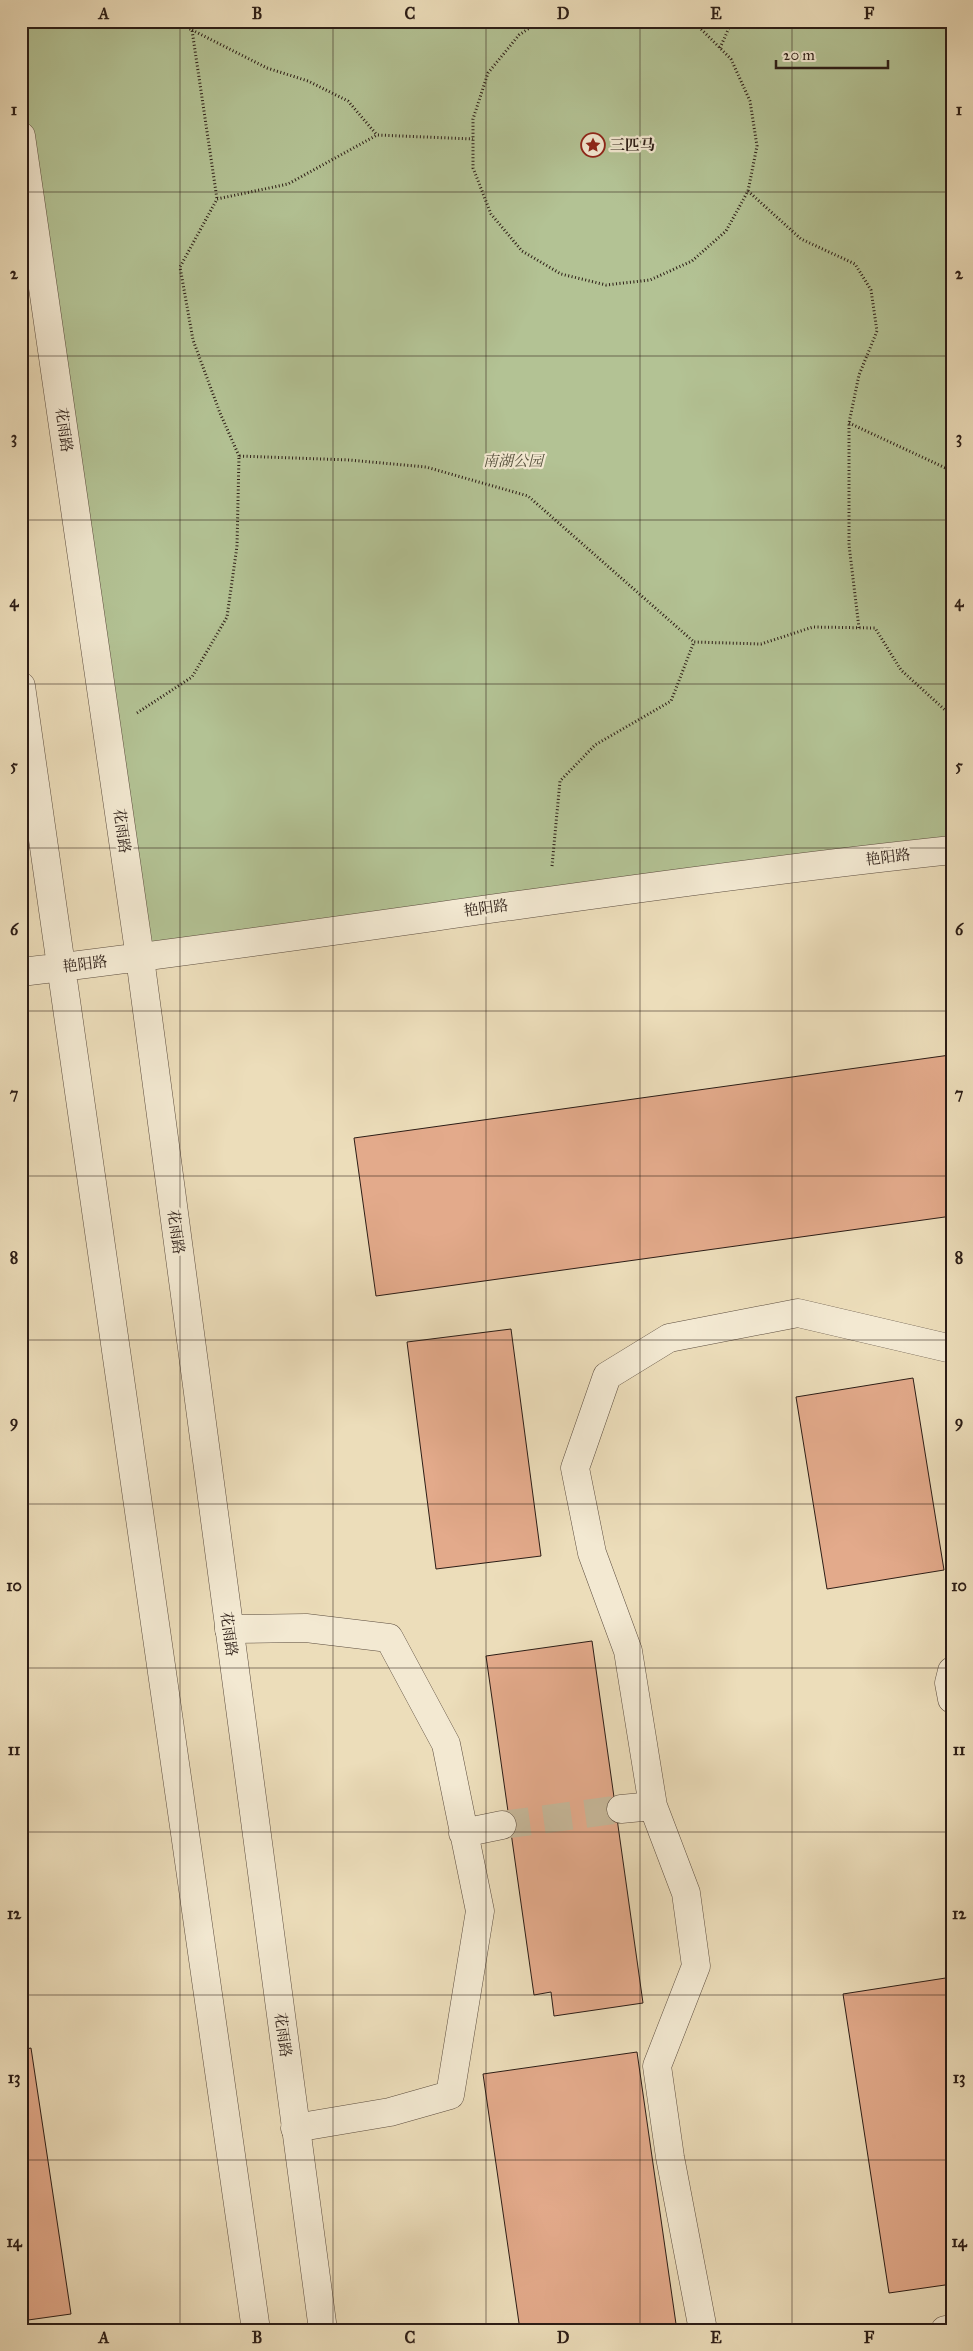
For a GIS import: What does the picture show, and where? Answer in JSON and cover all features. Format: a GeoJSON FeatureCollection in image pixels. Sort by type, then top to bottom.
{"type":"FeatureCollection","features":[{"type":"Feature","properties":{"kind":"street","name":"花雨路"},"geometry":{"type":"LineString","coordinates":[[21,136],[140,958],[323,2330]]}},
{"type":"Feature","properties":{"kind":"street"},"geometry":{"type":"LineString","coordinates":[[21,686],[256,2330]]}},
{"type":"Feature","properties":{"kind":"street","name":"艳阳路"},"geometry":{"type":"LineString","coordinates":[[21,972],[140,958],[549,899],[952,850]]}},
{"type":"Feature","properties":{"kind":"street"},"geometry":{"type":"LineString","coordinates":[[703,2330],[670,2157],[657,2066],[696,1966],[686,1892],[653,1806],[628,1652],[592,1552],[575,1468],[607,1376],[669,1338],[798,1313],[952,1350]]}},
{"type":"Feature","properties":{"kind":"street"},"geometry":{"type":"LineString","coordinates":[[229,1630],[306,1628],[389,1638],[446,1744],[480,1911],[450,2095],[390,2112],[295,2128]]}},
{"type":"Feature","properties":{"kind":"street"},"geometry":{"type":"LineString","coordinates":[[952,1671],[949,1683],[952,1699]]}},
{"type":"Feature","properties":{"kind":"street"},"geometry":{"type":"LineString","coordinates":[[621,1809],[653,1806]]}},
{"type":"Feature","properties":{"kind":"street"},"geometry":{"type":"LineString","coordinates":[[463,1833],[502,1825]]}},
{"type":"Feature","properties":{"kind":"street"},"geometry":{"type":"LineString","coordinates":[[945,2330],[952,2329]]}},
{"type":"Feature","properties":{"kind":"path"},"geometry":{"type":"LineString","coordinates":[[174,21],[267,68],[308,81],[348,101],[377,135]]}},
{"type":"Feature","properties":{"kind":"path"},"geometry":{"type":"LineString","coordinates":[[540,21],[519,35],[488,73],[473,119],[473,168],[490,214],[522,251],[561,274],[606,285],[650,280],[692,261],[726,231],[748,191],[757,146],[750,101],[731,59],[699,27],[688,21]]}},
{"type":"Feature","properties":{"kind":"path"},"geometry":{"type":"LineString","coordinates":[[720,48],[732,21]]}},
{"type":"Feature","properties":{"kind":"path"},"geometry":{"type":"LineString","coordinates":[[108,732],[192,677],[228,617],[237,546],[239,456],[193,340],[180,267],[216,199],[192,30]]}},
{"type":"Feature","properties":{"kind":"path"},"geometry":{"type":"LineString","coordinates":[[216,199],[288,184],[377,135],[473,138]]}},
{"type":"Feature","properties":{"kind":"path"},"geometry":{"type":"LineString","coordinates":[[748,191],[801,239],[854,264],[872,290],[877,331],[860,376],[849,423],[849,545],[859,628]]}},
{"type":"Feature","properties":{"kind":"path"},"geometry":{"type":"LineString","coordinates":[[849,423],[952,471]]}},
{"type":"Feature","properties":{"kind":"path"},"geometry":{"type":"LineString","coordinates":[[239,456],[349,460],[426,466],[528,496],[694,642],[761,644],[813,627],[875,628],[901,670],[945,710],[952,710]]}},
{"type":"Feature","properties":{"kind":"path"},"geometry":{"type":"LineString","coordinates":[[549,899],[560,781],[595,745],[671,701],[694,642]]}},
{"type":"Feature","properties":{"kind":"green space","name":"南湖公园"},"geometry":{"type":"Polygon","coordinates":[[[21,21],[952,21],[952,850],[140,958],[21,136],[21,21]]]}},
{"type":"Feature","properties":{"kind":"building"},"geometry":{"type":"Polygon","coordinates":[[[950,1055],[952,1068],[952,1216],[376,1296],[354,1138],[950,1055]]]}},
{"type":"Feature","properties":{"kind":"building"},"geometry":{"type":"Polygon","coordinates":[[[511,1329],[541,1556],[436,1569],[407,1342],[511,1329]]]}},
{"type":"Feature","properties":{"kind":"building"},"geometry":{"type":"Polygon","coordinates":[[[913,1378],[944,1570],[827,1589],[796,1397],[913,1378]]]}},
{"type":"Feature","properties":{"kind":"building"},"geometry":{"type":"Polygon","coordinates":[[[592,1641],[643,2003],[554,2016],[551,1992],[534,1995],[486,1656],[592,1641]]]}},
{"type":"Feature","properties":{"kind":"building"},"geometry":{"type":"Polygon","coordinates":[[[952,1977],[952,2284],[889,2293],[843,1994],[952,1977]]]}},
{"type":"Feature","properties":{"kind":"building"},"geometry":{"type":"Polygon","coordinates":[[[31,2048],[71,2314],[21,2321],[21,2050],[31,2048]]]}},
{"type":"Feature","properties":{"kind":"building"},"geometry":{"type":"Polygon","coordinates":[[[637,2052],[676,2324],[632,2330],[520,2330],[483,2074],[637,2052]]]}},
{"type":"Feature","properties":{"kind":"tunnel"},"geometry":{"type":"LineString","coordinates":[[502,1825],[621,1809]]}},
{"type":"Feature","properties":{"kind":"place","name":"三匹马"},"geometry":{"type":"Point","coordinates":[593,145]}}]}
